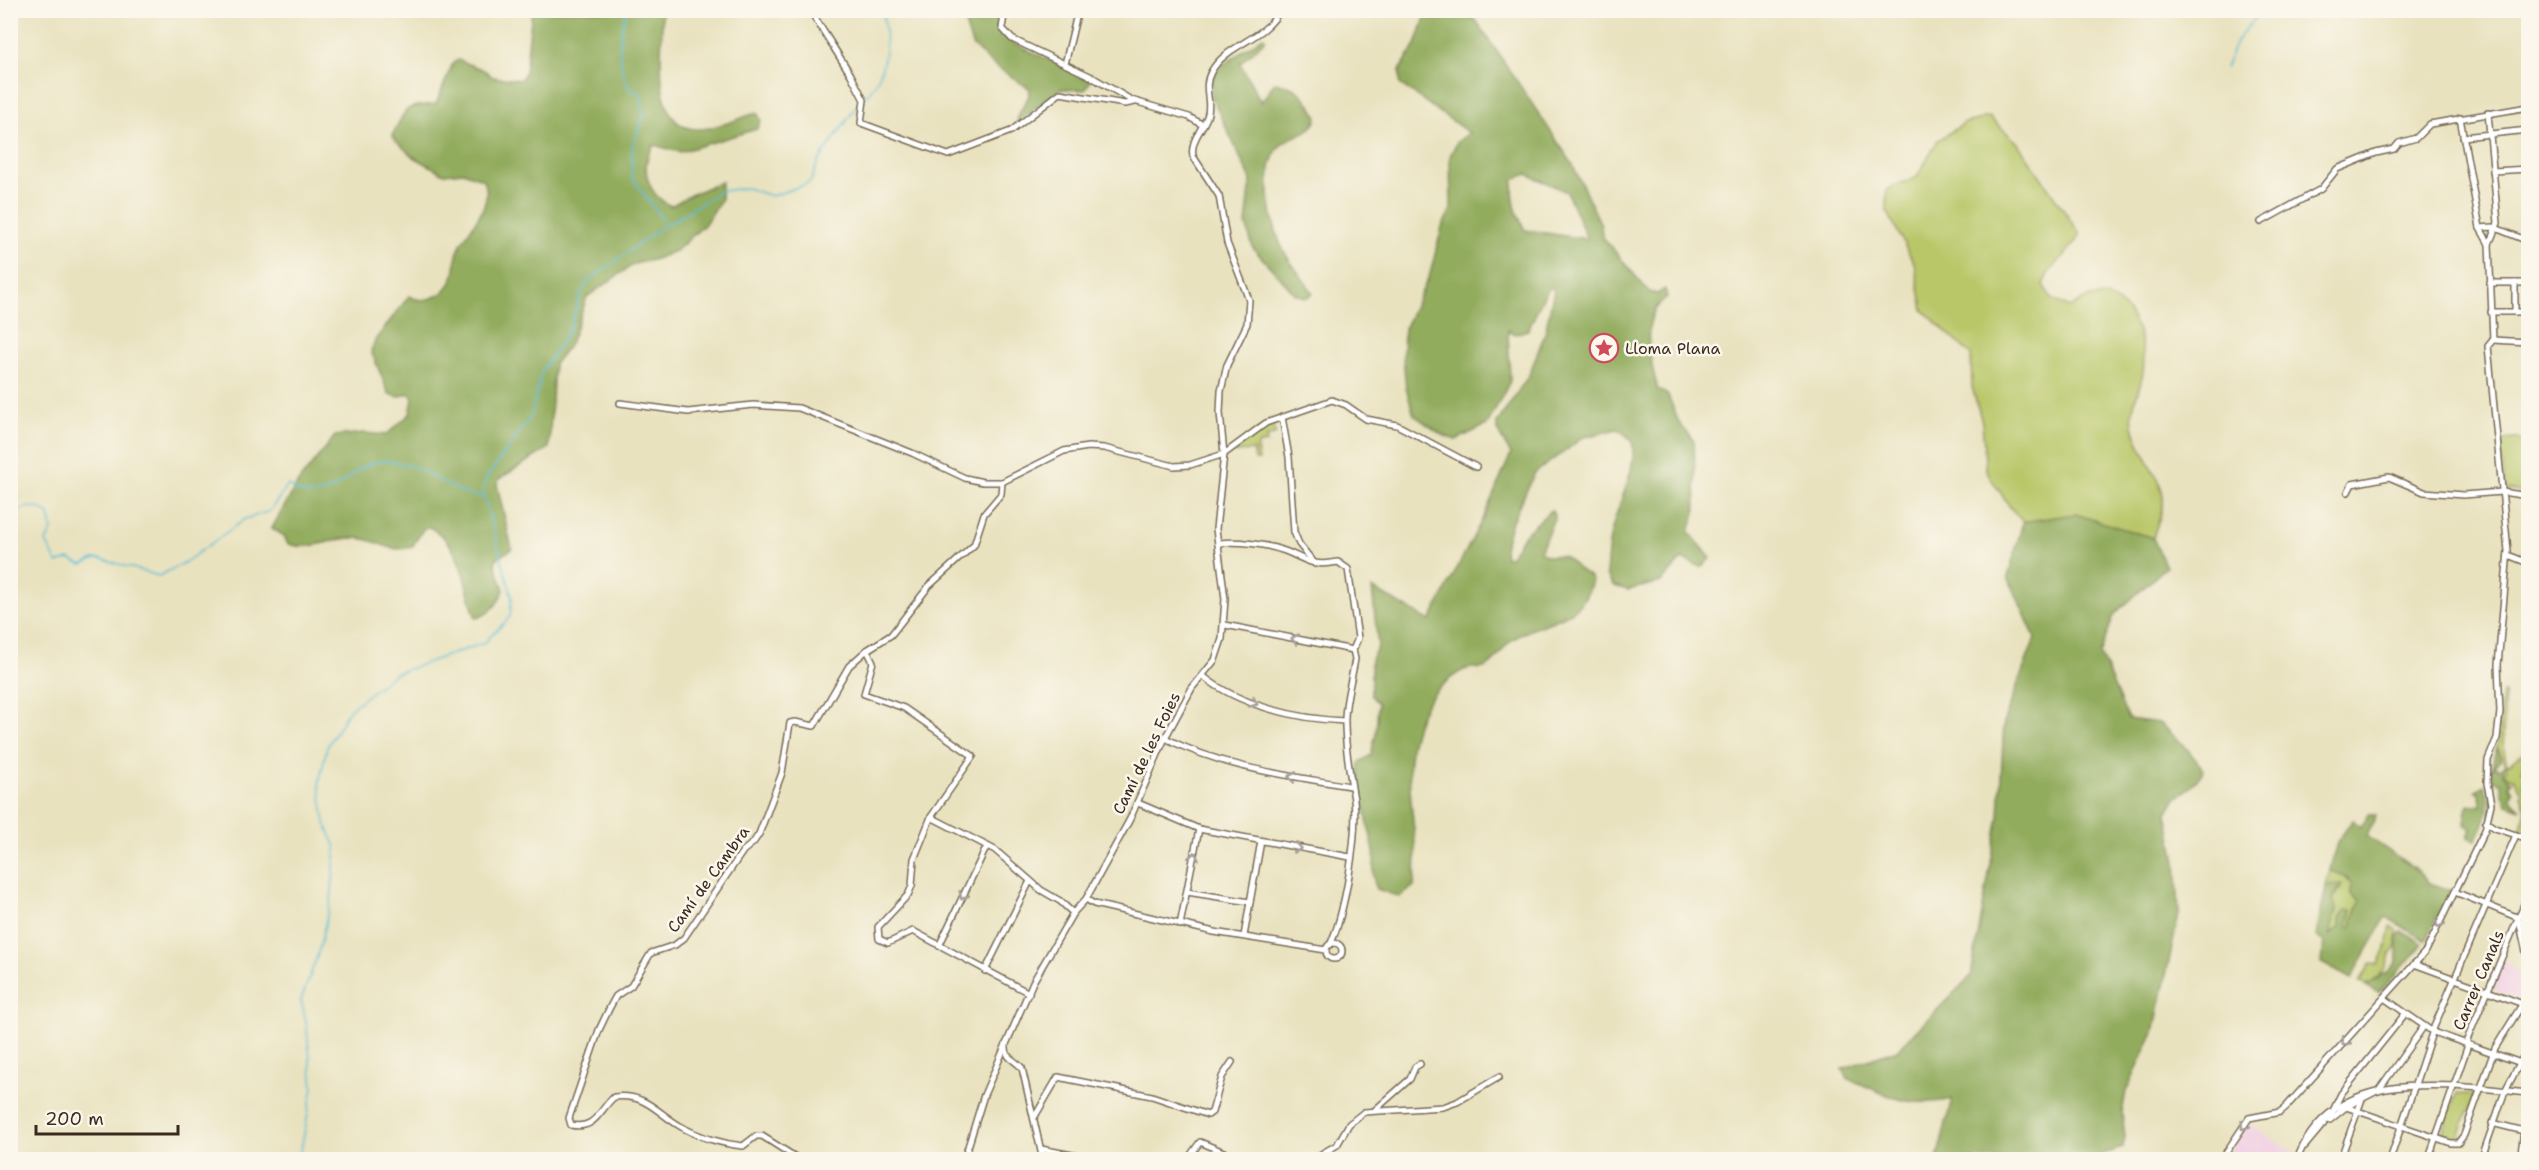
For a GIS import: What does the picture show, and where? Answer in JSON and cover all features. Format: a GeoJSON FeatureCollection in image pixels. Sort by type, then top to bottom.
{"type":"FeatureCollection","features":[{"type":"Feature","properties":{"kind":"street"},"geometry":{"type":"LineString","coordinates":[[810,10],[863,98],[861,123],[948,155],[1011,131],[1058,93],[1089,96],[1125,104],[1134,102]]}},
{"type":"Feature","properties":{"kind":"street"},"geometry":{"type":"LineString","coordinates":[[1005,10],[1002,28],[1008,37],[1065,63],[1134,102],[1189,117],[1203,125],[1208,113],[1206,87],[1210,72],[1223,58],[1269,27],[1280,10]]}},
{"type":"Feature","properties":{"kind":"street"},"geometry":{"type":"LineString","coordinates":[[1065,63],[1078,10]]}},
{"type":"Feature","properties":{"kind":"street"},"geometry":{"type":"LineString","coordinates":[[2261,222],[2321,189],[2337,169],[2346,163],[2394,149],[2399,143],[2416,138],[2430,124],[2529,107]]}},
{"type":"Feature","properties":{"kind":"street"},"geometry":{"type":"LineString","coordinates":[[2221,1160],[2249,1118],[2280,1112],[2428,947],[2483,834],[2491,804],[2487,783],[2488,760],[2497,738],[2500,712],[2498,665],[2508,555],[2488,346],[2493,340],[2489,244],[2495,230],[2488,113]]}},
{"type":"Feature","properties":{"kind":"street"},"geometry":{"type":"LineString","coordinates":[[2460,118],[2482,230],[2489,244]]}},
{"type":"Feature","properties":{"kind":"street","name":"Camí de les Foies"},"geometry":{"type":"LineString","coordinates":[[964,1160],[984,1095],[1029,993],[1073,913],[1086,899],[1137,803],[1165,738],[1192,688],[1218,653],[1225,625],[1225,599],[1216,524],[1224,454],[1220,413],[1222,383],[1227,365],[1248,324],[1249,300],[1227,243],[1219,196],[1192,152],[1203,125]]}},
{"type":"Feature","properties":{"kind":"street"},"geometry":{"type":"LineString","coordinates":[[2463,137],[2529,130]]}},
{"type":"Feature","properties":{"kind":"street"},"geometry":{"type":"LineString","coordinates":[[2493,171],[2529,169]]}},
{"type":"Feature","properties":{"kind":"street"},"geometry":{"type":"LineString","coordinates":[[2482,230],[2495,230],[2529,241]]}},
{"type":"Feature","properties":{"kind":"street"},"geometry":{"type":"LineString","coordinates":[[2490,283],[2529,283]]}},
{"type":"Feature","properties":{"kind":"street"},"geometry":{"type":"LineString","coordinates":[[2515,283],[2515,312]]}},
{"type":"Feature","properties":{"kind":"street"},"geometry":{"type":"LineString","coordinates":[[2491,312],[2529,312]]}},
{"type":"Feature","properties":{"kind":"street"},"geometry":{"type":"LineString","coordinates":[[2493,340],[2529,342]]}},
{"type":"Feature","properties":{"kind":"street"},"geometry":{"type":"LineString","coordinates":[[620,403],[688,412],[753,405],[799,408],[933,462],[965,478],[1002,482],[1074,448],[1104,448],[1174,465],[1190,465],[1224,454],[1260,426],[1324,401],[1339,401],[1361,417],[1397,425],[1476,466]]}},
{"type":"Feature","properties":{"kind":"street"},"geometry":{"type":"LineString","coordinates":[[1282,417],[1289,457],[1294,532],[1299,544],[1315,564]]}},
{"type":"Feature","properties":{"kind":"street"},"geometry":{"type":"LineString","coordinates":[[2348,492],[2352,484],[2389,477],[2424,492],[2463,495],[2502,492],[2529,496]]}},
{"type":"Feature","properties":{"kind":"street","name":"Camí de Cambra"},"geometry":{"type":"LineString","coordinates":[[800,1160],[762,1136],[756,1136],[743,1146],[698,1135],[678,1125],[657,1107],[633,1097],[614,1097],[599,1118],[586,1125],[568,1122],[599,1030],[616,996],[631,986],[651,953],[675,945],[684,938],[743,851],[753,843],[782,773],[790,723],[814,726],[849,666],[867,650],[891,635],[929,586],[974,545],[984,514],[1001,494],[1002,482]]}},
{"type":"Feature","properties":{"kind":"street"},"geometry":{"type":"LineString","coordinates":[[1219,543],[1231,542],[1282,550],[1315,564],[1338,562],[1348,569],[1358,638],[1353,650],[1355,659],[1344,721],[1349,786],[1354,800],[1350,858],[1338,925],[1328,947],[1329,957],[1336,958],[1341,953],[1338,925]]}},
{"type":"Feature","properties":{"kind":"street"},"geometry":{"type":"LineString","coordinates":[[2508,555],[2529,563]]}},
{"type":"Feature","properties":{"kind":"street"},"geometry":{"type":"LineString","coordinates":[[1225,625],[1353,650]]}},
{"type":"Feature","properties":{"kind":"street"},"geometry":{"type":"LineString","coordinates":[[867,650],[873,662],[864,694],[904,708],[973,756],[931,817],[914,859],[912,886],[908,895],[883,920],[877,934],[882,942],[888,943],[913,932],[1029,993]]}},
{"type":"Feature","properties":{"kind":"street"},"geometry":{"type":"LineString","coordinates":[[1203,676],[1224,689],[1283,714],[1306,719],[1344,721]]}},
{"type":"Feature","properties":{"kind":"street"},"geometry":{"type":"LineString","coordinates":[[1165,738],[1227,764],[1349,786]]}},
{"type":"Feature","properties":{"kind":"street"},"geometry":{"type":"LineString","coordinates":[[1137,803],[1199,829],[1350,858]]}},
{"type":"Feature","properties":{"kind":"street"},"geometry":{"type":"LineString","coordinates":[[931,817],[987,846],[1073,913]]}},
{"type":"Feature","properties":{"kind":"street"},"geometry":{"type":"LineString","coordinates":[[2486,822],[2495,828],[2529,839]]}},
{"type":"Feature","properties":{"kind":"street"},"geometry":{"type":"LineString","coordinates":[[2483,834],[2495,828]]}},
{"type":"Feature","properties":{"kind":"street"},"geometry":{"type":"LineString","coordinates":[[1180,925],[1199,829]]}},
{"type":"Feature","properties":{"kind":"street"},"geometry":{"type":"LineString","coordinates":[[2390,1160],[2433,1032],[2516,835]]}},
{"type":"Feature","properties":{"kind":"street"},"geometry":{"type":"LineString","coordinates":[[1245,936],[1261,841]]}},
{"type":"Feature","properties":{"kind":"street"},"geometry":{"type":"LineString","coordinates":[[939,946],[987,846]]}},
{"type":"Feature","properties":{"kind":"street"},"geometry":{"type":"LineString","coordinates":[[985,971],[1030,881]]}},
{"type":"Feature","properties":{"kind":"street"},"geometry":{"type":"LineString","coordinates":[[1187,892],[1250,902]]}},
{"type":"Feature","properties":{"kind":"street"},"geometry":{"type":"LineString","coordinates":[[2455,892],[2519,918],[2521,938],[2529,961]]}},
{"type":"Feature","properties":{"kind":"street","name":"Carrer Canals"},"geometry":{"type":"LineString","coordinates":[[2428,1160],[2466,1043],[2529,895]]}},
{"type":"Feature","properties":{"kind":"street"},"geometry":{"type":"LineString","coordinates":[[1086,899],[1094,904],[1214,933],[1328,947],[1337,944],[1340,947]]}},
{"type":"Feature","properties":{"kind":"street"},"geometry":{"type":"LineString","coordinates":[[2511,936],[2517,935],[2521,938]]}},
{"type":"Feature","properties":{"kind":"street"},"geometry":{"type":"LineString","coordinates":[[2414,964],[2523,1004]]}},
{"type":"Feature","properties":{"kind":"street"},"geometry":{"type":"LineString","coordinates":[[2339,1097],[2345,1105],[2358,1111],[2436,1138],[2458,1143],[2463,1136],[2493,1052],[2529,994]]}},
{"type":"Feature","properties":{"kind":"street"},"geometry":{"type":"LineString","coordinates":[[2384,998],[2433,1032],[2521,1062]]}},
{"type":"Feature","properties":{"kind":"street"},"geometry":{"type":"LineString","coordinates":[[2298,1160],[2307,1137],[2333,1109],[2339,1097],[2405,1014]]}},
{"type":"Feature","properties":{"kind":"street"},"geometry":{"type":"LineString","coordinates":[[2333,1109],[2378,1091],[2424,1026]]}},
{"type":"Feature","properties":{"kind":"street"},"geometry":{"type":"LineString","coordinates":[[1005,1043],[1009,1059],[1022,1068],[1043,1160]]}},
{"type":"Feature","properties":{"kind":"street"},"geometry":{"type":"LineString","coordinates":[[2481,1160],[2505,1091],[2529,1048]]}},
{"type":"Feature","properties":{"kind":"street"},"geometry":{"type":"LineString","coordinates":[[1034,1118],[1058,1077],[1152,1096],[1210,1114],[1222,1077],[1232,1062]]}},
{"type":"Feature","properties":{"kind":"street"},"geometry":{"type":"LineString","coordinates":[[1375,1110],[1410,1079],[1415,1067],[1420,1064]]}},
{"type":"Feature","properties":{"kind":"street"},"geometry":{"type":"LineString","coordinates":[[1320,1160],[1321,1154],[1340,1141],[1349,1124],[1358,1116],[1375,1110],[1400,1111],[1443,1107],[1457,1102],[1498,1077]]}},
{"type":"Feature","properties":{"kind":"street"},"geometry":{"type":"LineString","coordinates":[[2298,1160],[2320,1130],[2345,1105],[2369,1092],[2416,1085],[2528,1093]]}},
{"type":"Feature","properties":{"kind":"street"},"geometry":{"type":"LineString","coordinates":[[2340,1160],[2362,1098]]}},
{"type":"Feature","properties":{"kind":"street"},"geometry":{"type":"LineString","coordinates":[[2492,1123],[2524,1131],[2520,1160]]}},
{"type":"Feature","properties":{"kind":"street"},"geometry":{"type":"LineString","coordinates":[[1187,1160],[1200,1142],[1226,1153]]}},
{"type":"Feature","properties":{"kind":"street"},"geometry":{"type":"LineString","coordinates":[[1041,1149],[1098,1160]]}},
{"type":"Feature","properties":{"kind":"shaded area"},"geometry":{"type":"Polygon","coordinates":[[[2505,961],[2528,980],[2528,987],[2521,1000],[2494,990],[2505,961]]]}},
{"type":"Feature","properties":{"kind":"shaded area"},"geometry":{"type":"Polygon","coordinates":[[[2248,1124],[2295,1152],[2292,1159],[2225,1159],[2248,1124]]]}},
{"type":"Feature","properties":{"kind":"green space"},"geometry":{"type":"Polygon","coordinates":[[[532,11],[662,11],[662,82],[665,101],[672,116],[683,126],[699,129],[721,125],[757,113],[761,120],[757,129],[680,152],[654,145],[649,153],[646,171],[648,180],[656,195],[663,201],[671,206],[721,182],[721,200],[704,225],[677,250],[656,259],[634,264],[587,297],[570,344],[554,364],[549,448],[499,479],[497,485],[512,549],[497,558],[495,563],[504,590],[502,595],[490,611],[476,618],[456,554],[440,534],[429,527],[423,529],[412,547],[403,549],[355,538],[312,546],[295,546],[287,543],[285,537],[272,528],[299,481],[335,436],[364,433],[386,435],[410,414],[413,399],[410,393],[398,397],[389,394],[371,351],[376,339],[409,296],[421,300],[428,299],[440,294],[450,284],[458,251],[484,206],[486,189],[484,180],[463,172],[444,174],[412,156],[393,138],[393,134],[408,109],[436,104],[453,63],[458,60],[484,70],[493,77],[520,80],[525,73],[532,11]]]}},
{"type":"Feature","properties":{"kind":"green space"},"geometry":{"type":"Polygon","coordinates":[[[961,11],[987,11],[989,14],[999,16],[999,31],[1015,44],[1091,80],[1085,90],[1060,89],[1017,123],[1030,89],[991,63],[972,45],[961,11]]]}},
{"type":"Feature","properties":{"kind":"green space"},"geometry":{"type":"Polygon","coordinates":[[[1427,11],[1465,11],[1477,22],[1572,163],[1601,225],[1602,236],[1649,292],[1657,294],[1665,289],[1667,298],[1652,316],[1649,328],[1652,367],[1658,390],[1668,395],[1679,423],[1694,441],[1696,509],[1689,532],[1711,558],[1701,567],[1682,559],[1661,582],[1628,590],[1614,586],[1606,575],[1611,535],[1627,485],[1633,451],[1632,440],[1618,429],[1584,437],[1535,473],[1512,521],[1504,548],[1505,557],[1510,557],[1524,535],[1551,510],[1555,516],[1540,551],[1547,556],[1565,557],[1589,575],[1592,580],[1587,595],[1570,613],[1512,640],[1486,667],[1470,668],[1458,673],[1439,689],[1425,706],[1415,729],[1409,774],[1415,840],[1414,886],[1399,897],[1377,889],[1375,884],[1374,852],[1359,774],[1359,763],[1371,755],[1376,733],[1378,704],[1371,695],[1371,659],[1378,647],[1372,588],[1430,621],[1485,514],[1511,454],[1497,430],[1497,423],[1529,375],[1545,333],[1554,290],[1551,287],[1546,292],[1528,330],[1515,334],[1508,330],[1510,381],[1487,425],[1456,440],[1442,435],[1414,415],[1406,388],[1403,356],[1404,329],[1430,274],[1442,227],[1451,209],[1450,156],[1457,142],[1469,133],[1400,84],[1400,70],[1417,42],[1427,11]],[[1527,174],[1514,179],[1515,206],[1525,230],[1587,239],[1567,192],[1527,174]]]}},
{"type":"Feature","properties":{"kind":"green space"},"geometry":{"type":"Polygon","coordinates":[[[1263,37],[1266,39],[1240,63],[1261,102],[1275,82],[1300,93],[1317,116],[1316,122],[1308,130],[1282,144],[1270,167],[1269,182],[1272,215],[1281,244],[1289,260],[1313,293],[1306,298],[1294,293],[1253,248],[1246,224],[1251,180],[1212,98],[1212,81],[1216,73],[1223,65],[1263,37]]]}},
{"type":"Feature","properties":{"kind":"green space"},"geometry":{"type":"Polygon","coordinates":[[[1989,117],[2017,142],[2080,234],[2046,277],[2043,285],[2052,299],[2070,308],[2090,297],[2104,297],[2116,301],[2133,320],[2139,333],[2144,360],[2142,379],[2132,414],[2134,430],[2163,493],[2161,511],[2153,538],[2075,514],[2023,522],[1986,471],[1982,422],[1972,387],[1971,355],[1923,310],[1915,265],[1886,209],[1887,189],[1917,177],[1938,140],[1965,123],[1989,117]]]}},
{"type":"Feature","properties":{"kind":"green space"},"geometry":{"type":"Polygon","coordinates":[[[1272,422],[1276,434],[1266,438],[1267,443],[1259,444],[1257,449],[1259,460],[1255,460],[1253,450],[1232,453],[1231,451],[1260,428],[1272,422]]]}},
{"type":"Feature","properties":{"kind":"green space"},"geometry":{"type":"Polygon","coordinates":[[[2500,440],[2528,441],[2528,493],[2505,490],[2500,440]]]}},
{"type":"Feature","properties":{"kind":"green space"},"geometry":{"type":"Polygon","coordinates":[[[2075,514],[2153,538],[2166,567],[2114,615],[2100,654],[2128,719],[2159,723],[2184,745],[2204,770],[2192,786],[2175,799],[2167,813],[2176,862],[2179,914],[2154,1032],[2126,1091],[2122,1113],[2125,1136],[2123,1148],[2087,1159],[1937,1159],[1952,1099],[1922,1102],[1898,1099],[1847,1078],[1842,1069],[1897,1050],[1971,976],[1999,816],[2004,721],[2035,638],[2008,577],[2023,522],[2075,514]]]}},
{"type":"Feature","properties":{"kind":"green space"},"geometry":{"type":"Polygon","coordinates":[[[2502,693],[2504,693],[2503,729],[2507,765],[2528,749],[2522,771],[2526,772],[2522,783],[2528,794],[2528,835],[2520,832],[2526,809],[2522,793],[2514,778],[2503,773],[2507,769],[2497,747],[2502,693]]]}},
{"type":"Feature","properties":{"kind":"green space"},"geometry":{"type":"Polygon","coordinates":[[[2497,747],[2500,759],[2494,767],[2499,769],[2504,765],[2503,773],[2512,781],[2509,785],[2513,791],[2510,798],[2521,809],[2507,804],[2502,795],[2502,783],[2493,779],[2496,802],[2494,816],[2491,815],[2491,781],[2497,747]]]}},
{"type":"Feature","properties":{"kind":"green space"},"geometry":{"type":"Polygon","coordinates":[[[2485,785],[2488,800],[2486,814],[2476,840],[2468,837],[2471,829],[2465,824],[2468,804],[2481,806],[2480,793],[2476,790],[2485,785]]]}},
{"type":"Feature","properties":{"kind":"green space"},"geometry":{"type":"Polygon","coordinates":[[[2369,815],[2376,815],[2367,836],[2414,868],[2429,883],[2451,890],[2426,941],[2386,917],[2351,979],[2322,963],[2324,942],[2316,936],[2326,886],[2342,884],[2333,899],[2336,909],[2330,935],[2340,927],[2340,919],[2345,910],[2352,911],[2347,927],[2351,927],[2360,901],[2351,895],[2352,883],[2347,881],[2348,878],[2330,870],[2337,842],[2353,820],[2361,827],[2369,815]]]}},
{"type":"Feature","properties":{"kind":"green space"},"geometry":{"type":"Polygon","coordinates":[[[2330,870],[2337,871],[2352,883],[2351,895],[2360,901],[2351,928],[2347,928],[2352,911],[2345,911],[2340,919],[2341,927],[2329,935],[2336,909],[2333,899],[2341,888],[2326,886],[2330,870]]]}},
{"type":"Feature","properties":{"kind":"green space"},"geometry":{"type":"Polygon","coordinates":[[[2391,926],[2398,931],[2395,949],[2390,954],[2380,975],[2369,985],[2360,982],[2370,964],[2378,965],[2388,942],[2391,926]]]}},
{"type":"Feature","properties":{"kind":"green space"},"geometry":{"type":"Polygon","coordinates":[[[2401,931],[2423,944],[2379,993],[2366,986],[2379,978],[2380,974],[2387,973],[2397,962],[2397,940],[2401,931]]]}},
{"type":"Feature","properties":{"kind":"green space"},"geometry":{"type":"Polygon","coordinates":[[[2457,1093],[2474,1095],[2459,1136],[2454,1139],[2444,1136],[2443,1131],[2457,1093]]]}},
{"type":"Feature","properties":{"kind":"waterway"},"geometry":{"type":"LineString","coordinates":[[299,1160],[313,1087],[306,1021],[301,1000],[318,954],[331,900],[336,847],[325,823],[319,783],[327,747],[349,710],[394,674],[484,643],[510,617],[512,597],[483,492],[486,479],[531,416],[542,371],[569,330],[580,295],[587,282],[666,224],[632,178],[632,148],[644,115],[640,92],[630,90],[621,61],[621,30],[627,10]]}},
{"type":"Feature","properties":{"kind":"waterway"},"geometry":{"type":"LineString","coordinates":[[865,97],[882,68],[885,45],[882,10]]}},
{"type":"Feature","properties":{"kind":"waterway"},"geometry":{"type":"LineString","coordinates":[[2225,68],[2237,40],[2262,10]]}},
{"type":"Feature","properties":{"kind":"waterway"},"geometry":{"type":"LineString","coordinates":[[668,224],[721,191],[746,188],[772,196],[811,181],[818,162],[861,100]]}},
{"type":"Feature","properties":{"kind":"waterway"},"geometry":{"type":"LineString","coordinates":[[10,516],[30,507],[40,509],[49,515],[52,529],[46,542],[57,563],[69,559],[82,565],[94,559],[101,559],[159,576],[184,563],[245,519],[270,511],[288,485],[299,492],[323,493],[372,463],[396,462],[410,466],[458,490],[484,498]]}},
{"type":"Feature","properties":{"kind":"place","name":"Lloma Plana"},"geometry":{"type":"Point","coordinates":[1604,348]}}]}
